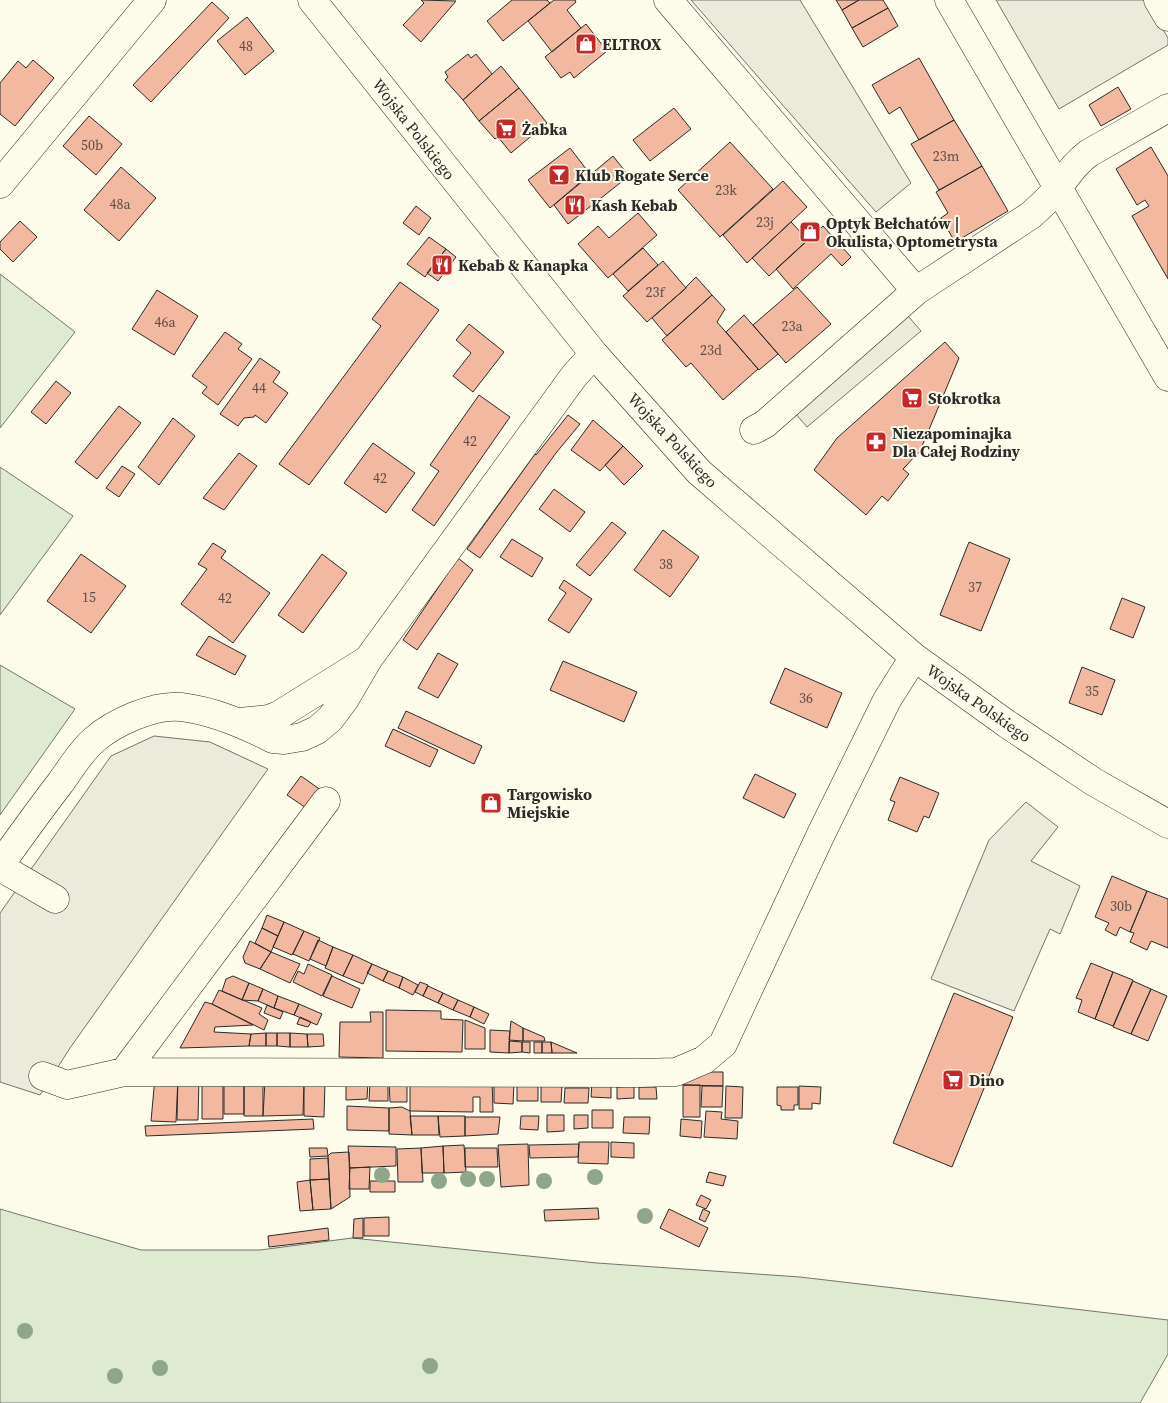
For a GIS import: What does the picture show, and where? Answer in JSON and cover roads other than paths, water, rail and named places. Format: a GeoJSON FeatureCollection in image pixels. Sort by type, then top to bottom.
{"type":"FeatureCollection","features":[{"type":"Feature","properties":{"kind":"street"},"geometry":{"type":"LineString","coordinates":[[0,184],[152,0]]}},
{"type":"Feature","properties":{"kind":"street","name":"Wojska Polskiego"},"geometry":{"type":"LineString","coordinates":[[312,0],[594,354],[699,472],[914,657],[1007,724],[1086,777],[1168,824]]}},
{"type":"Feature","properties":{"kind":"street"},"geometry":{"type":"LineString","coordinates":[[668,0],[916,291]]}},
{"type":"Feature","properties":{"kind":"street"},"geometry":{"type":"LineString","coordinates":[[949,0],[1057,189],[1168,376]]}},
{"type":"Feature","properties":{"kind":"street"},"geometry":{"type":"LineString","coordinates":[[1158,0],[1168,17]]}},
{"type":"Feature","properties":{"kind":"street"},"geometry":{"type":"LineString","coordinates":[[754,430],[765,424],[916,291],[1031,215],[1057,189],[1076,162],[1168,108]]}},
{"type":"Feature","properties":{"kind":"street"},"geometry":{"type":"LineString","coordinates":[[55,899],[0,866],[81,754],[93,741],[110,728],[128,718],[151,711],[178,707],[206,712],[239,722],[269,719],[279,715],[369,658],[574,376],[594,354]]}},
{"type":"Feature","properties":{"kind":"street"},"geometry":{"type":"LineString","coordinates":[[43,1076],[67,1085],[124,1072],[640,1073],[676,1072],[704,1060],[724,1044],[826,823],[887,700],[914,657]]}},
{"type":"Feature","properties":{"kind":"street"},"geometry":{"type":"LineString","coordinates":[[124,1072],[326,801]]}},
{"type":"Feature","properties":{"kind":"place","name":"ELTROX"},"geometry":{"type":"Point","coordinates":[586,44]}},
{"type":"Feature","properties":{"kind":"place","name":"Żabka"},"geometry":{"type":"Point","coordinates":[506,129]}},
{"type":"Feature","properties":{"kind":"place","name":"Klub Rogate Serce"},"geometry":{"type":"Point","coordinates":[559,175]}},
{"type":"Feature","properties":{"kind":"place","name":"Kash Kebab"},"geometry":{"type":"Point","coordinates":[575,205]}},
{"type":"Feature","properties":{"kind":"place","name":"Optyk Bełchatów | Okulista, Optometrysta"},"geometry":{"type":"Point","coordinates":[810,232]}},
{"type":"Feature","properties":{"kind":"place","name":"Kebab & Kanapka"},"geometry":{"type":"Point","coordinates":[442,265]}},
{"type":"Feature","properties":{"kind":"place","name":"Stokrotka"},"geometry":{"type":"Point","coordinates":[912,398]}},
{"type":"Feature","properties":{"kind":"place","name":"Niezapominajka Dla Całej Rodziny"},"geometry":{"type":"Point","coordinates":[876,442]}},
{"type":"Feature","properties":{"kind":"place","name":"Targowisko Miejskie"},"geometry":{"type":"Point","coordinates":[491,803]}},
{"type":"Feature","properties":{"kind":"place","name":"Dino"},"geometry":{"type":"Point","coordinates":[953,1080]}}]}
